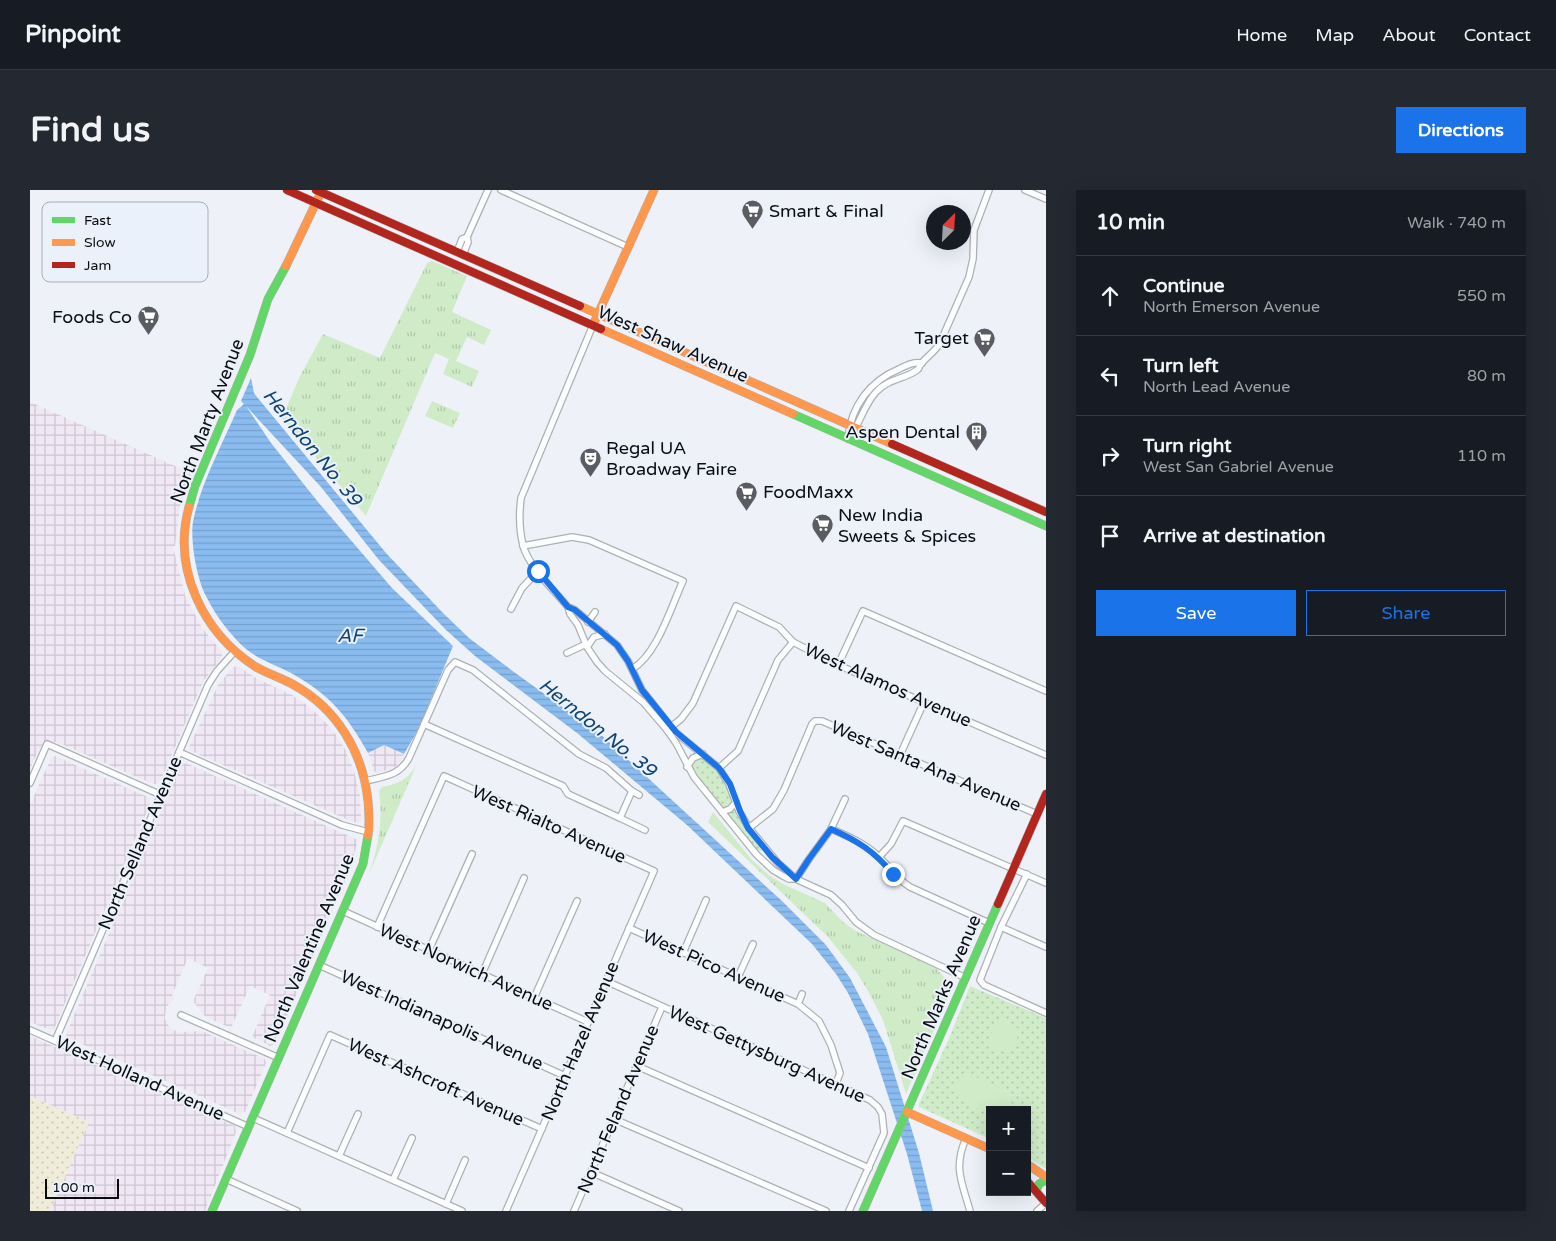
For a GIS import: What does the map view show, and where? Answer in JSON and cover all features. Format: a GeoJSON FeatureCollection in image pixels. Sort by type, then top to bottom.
{"type":"FeatureCollection","features":[{"type":"Feature","properties":{"kind":"main road","name":"West Shaw Avenue"},"geometry":{"type":"LineString","coordinates":[[287,190],[1046,526]]}},
{"type":"Feature","properties":{"kind":"main road"},"geometry":{"type":"LineString","coordinates":[[593,325],[654,190]]}},
{"type":"Feature","properties":{"kind":"main road","name":"West Shaw Avenue"},"geometry":{"type":"LineString","coordinates":[[319,191],[1046,512]]}},
{"type":"Feature","properties":{"kind":"main road","name":"North Marty Avenue"},"geometry":{"type":"LineString","coordinates":[[319,191],[296,248],[265,305],[250,356],[195,486],[187,511],[184,536],[185,557],[193,590],[207,619],[224,641],[256,667],[304,691],[329,712],[352,743],[366,781]]}},
{"type":"Feature","properties":{"kind":"main road"},"geometry":{"type":"LineString","coordinates":[[425,251],[433,248],[454,257],[460,253]]}},
{"type":"Feature","properties":{"kind":"main road"},"geometry":{"type":"LineString","coordinates":[[710,378],[714,374],[719,374],[760,392],[783,396]]}},
{"type":"Feature","properties":{"kind":"main road"},"geometry":{"type":"LineString","coordinates":[[920,470],[928,467],[972,486],[982,484]]}},
{"type":"Feature","properties":{"kind":"main road"},"geometry":{"type":"LineString","coordinates":[[974,493],[977,490],[982,491],[1046,517]]}},
{"type":"Feature","properties":{"kind":"main road","name":"North Valentine Avenue"},"geometry":{"type":"LineString","coordinates":[[212,1211],[363,864],[370,824],[366,781]]}},
{"type":"Feature","properties":{"kind":"main road","name":"North Marks Avenue"},"geometry":{"type":"LineString","coordinates":[[863,1211],[1046,794]]}},
{"type":"Feature","properties":{"kind":"main road"},"geometry":{"type":"LineString","coordinates":[[907,1112],[986,1147]]}},
{"type":"Feature","properties":{"kind":"main road"},"geometry":{"type":"LineString","coordinates":[[1031,1167],[1046,1178],[1039,1184],[1036,1190]]}},
{"type":"Feature","properties":{"kind":"main road"},"geometry":{"type":"LineString","coordinates":[[1031,1185],[1046,1203]]}},
{"type":"Feature","properties":{"kind":"street"},"geometry":{"type":"LineString","coordinates":[[460,253],[468,242],[467,237],[488,190]]}},
{"type":"Feature","properties":{"kind":"street"},"geometry":{"type":"LineString","coordinates":[[501,190],[628,247]]}},
{"type":"Feature","properties":{"kind":"street"},"geometry":{"type":"LineString","coordinates":[[848,439],[869,401],[877,392],[891,381],[918,369],[940,343],[969,278],[973,258],[974,230],[989,190]]}},
{"type":"Feature","properties":{"kind":"street"},"geometry":{"type":"LineString","coordinates":[[1025,190],[1046,199]]}},
{"type":"Feature","properties":{"kind":"street"},"geometry":{"type":"LineString","coordinates":[[593,325],[521,498],[519,521],[523,546],[531,562],[568,607],[587,646],[605,671],[636,695],[669,729],[719,768],[730,784],[748,828],[772,857],[796,879],[831,895],[856,922],[874,935],[966,978]]}},
{"type":"Feature","properties":{"kind":"street"},"geometry":{"type":"LineString","coordinates":[[523,546],[572,537],[590,540],[683,581],[653,649],[645,660],[632,670]]}},
{"type":"Feature","properties":{"kind":"street"},"geometry":{"type":"LineString","coordinates":[[511,609],[522,588],[538,571]]}},
{"type":"Feature","properties":{"kind":"street","name":"West Alamos Avenue"},"geometry":{"type":"LineString","coordinates":[[669,729],[681,719],[693,703],[736,606],[779,627],[793,642],[838,665],[1046,755]]}},
{"type":"Feature","properties":{"kind":"street"},"geometry":{"type":"LineString","coordinates":[[568,607],[575,610],[605,634],[623,652],[642,690],[669,729],[687,767],[699,785],[764,862],[783,876],[789,879],[796,879]]}},
{"type":"Feature","properties":{"kind":"street"},"geometry":{"type":"LineString","coordinates":[[838,665],[863,611],[1046,691]]}},
{"type":"Feature","properties":{"kind":"street"},"geometry":{"type":"LineString","coordinates":[[588,622],[595,612]]}},
{"type":"Feature","properties":{"kind":"street"},"geometry":{"type":"LineString","coordinates":[[567,653],[587,646],[594,637],[605,634]]}},
{"type":"Feature","properties":{"kind":"street"},"geometry":{"type":"LineString","coordinates":[[719,768],[738,751],[778,660],[793,642]]}},
{"type":"Feature","properties":{"kind":"street","name":"North Selland Avenue"},"geometry":{"type":"LineString","coordinates":[[55,1041],[208,685],[217,671],[235,651]]}},
{"type":"Feature","properties":{"kind":"street"},"geometry":{"type":"LineString","coordinates":[[366,781],[394,774],[404,767],[448,670],[456,662],[473,670],[579,754],[606,768],[639,795]]}},
{"type":"Feature","properties":{"kind":"street"},"geometry":{"type":"LineString","coordinates":[[900,755],[924,702]]}},
{"type":"Feature","properties":{"kind":"street","name":"West Santa Ana Avenue"},"geometry":{"type":"LineString","coordinates":[[748,828],[772,809],[784,790],[812,724],[815,721],[822,721],[1038,814]]}},
{"type":"Feature","properties":{"kind":"street"},"geometry":{"type":"LineString","coordinates":[[424,724],[563,786],[568,794],[645,830]]}},
{"type":"Feature","properties":{"kind":"street"},"geometry":{"type":"LineString","coordinates":[[30,783],[47,744],[161,795]]}},
{"type":"Feature","properties":{"kind":"street"},"geometry":{"type":"LineString","coordinates":[[179,752],[342,824],[368,832]]}},
{"type":"Feature","properties":{"kind":"street"},"geometry":{"type":"LineString","coordinates":[[687,767],[693,758],[703,754]]}},
{"type":"Feature","properties":{"kind":"street","name":"West Rialto Avenue"},"geometry":{"type":"LineString","coordinates":[[377,927],[444,776],[654,871]]}},
{"type":"Feature","properties":{"kind":"street"},"geometry":{"type":"LineString","coordinates":[[620,818],[632,791]]}},
{"type":"Feature","properties":{"kind":"street"},"geometry":{"type":"LineString","coordinates":[[796,879],[831,829],[845,799]]}},
{"type":"Feature","properties":{"kind":"street"},"geometry":{"type":"LineString","coordinates":[[722,812],[730,809],[736,802]]}},
{"type":"Feature","properties":{"kind":"street"},"geometry":{"type":"LineString","coordinates":[[879,857],[895,837],[903,821],[1046,883]]}},
{"type":"Feature","properties":{"kind":"street"},"geometry":{"type":"LineString","coordinates":[[831,829],[851,838],[879,857],[899,879],[910,887],[988,923]]}},
{"type":"Feature","properties":{"kind":"street"},"geometry":{"type":"LineString","coordinates":[[429,950],[472,854]]}},
{"type":"Feature","properties":{"kind":"street","name":"North Hazel Avenue"},"geometry":{"type":"LineString","coordinates":[[506,1211],[654,871]]}},
{"type":"Feature","properties":{"kind":"street","name":"North Marks Avenue"},"geometry":{"type":"LineString","coordinates":[[1027,874],[1001,927],[980,980],[984,985],[1046,1012]]}},
{"type":"Feature","properties":{"kind":"street"},"geometry":{"type":"LineString","coordinates":[[482,974],[524,878]]}},
{"type":"Feature","properties":{"kind":"street"},"geometry":{"type":"LineString","coordinates":[[684,953],[706,900]]}},
{"type":"Feature","properties":{"kind":"street"},"geometry":{"type":"LineString","coordinates":[[534,998],[577,902]]}},
{"type":"Feature","properties":{"kind":"street","name":"West Norwich Avenue"},"geometry":{"type":"LineString","coordinates":[[343,911],[588,1022]]}},
{"type":"Feature","properties":{"kind":"street"},"geometry":{"type":"LineString","coordinates":[[1001,927],[1046,947]]}},
{"type":"Feature","properties":{"kind":"street","name":"West Pico Avenue"},"geometry":{"type":"LineString","coordinates":[[629,928],[798,1004],[819,1021],[831,1045],[840,1073],[835,1086]]}},
{"type":"Feature","properties":{"kind":"street"},"geometry":{"type":"LineString","coordinates":[[738,977],[753,944]]}},
{"type":"Feature","properties":{"kind":"street","name":"West Indianapolis Avenue"},"geometry":{"type":"LineString","coordinates":[[319,965],[565,1076]]}},
{"type":"Feature","properties":{"kind":"street","name":"West Gettysburg Avenue"},"geometry":{"type":"LineString","coordinates":[[606,981],[835,1086],[870,1100],[878,1107],[882,1114],[884,1133],[849,1211]]}},
{"type":"Feature","properties":{"kind":"street","name":"West Pico Avenue"},"geometry":{"type":"LineString","coordinates":[[798,1004],[802,994]]}},
{"type":"Feature","properties":{"kind":"street","name":"North Feland Avenue"},"geometry":{"type":"LineString","coordinates":[[574,1211],[662,1007]]}},
{"type":"Feature","properties":{"kind":"street"},"geometry":{"type":"LineString","coordinates":[[181,1015],[278,1058]]}},
{"type":"Feature","properties":{"kind":"street","name":"West Holland Avenue"},"geometry":{"type":"LineString","coordinates":[[30,1030],[249,1127]]}},
{"type":"Feature","properties":{"kind":"street","name":"West Ashcroft Avenue"},"geometry":{"type":"LineString","coordinates":[[287,1133],[330,1035],[542,1129]]}},
{"type":"Feature","properties":{"kind":"street"},"geometry":{"type":"LineString","coordinates":[[637,1066],[869,1168]]}},
{"type":"Feature","properties":{"kind":"street"},"geometry":{"type":"LineString","coordinates":[[339,1156],[358,1114]]}},
{"type":"Feature","properties":{"kind":"street"},"geometry":{"type":"LineString","coordinates":[[253,1118],[462,1211]]}},
{"type":"Feature","properties":{"kind":"street"},"geometry":{"type":"LineString","coordinates":[[614,1119],[826,1211]]}},
{"type":"Feature","properties":{"kind":"street"},"geometry":{"type":"LineString","coordinates":[[393,1180],[412,1138]]}},
{"type":"Feature","properties":{"kind":"street"},"geometry":{"type":"LineString","coordinates":[[966,1138],[959,1156],[959,1170],[970,1211]]}},
{"type":"Feature","properties":{"kind":"street"},"geometry":{"type":"LineString","coordinates":[[446,1204],[465,1160]]}},
{"type":"Feature","properties":{"kind":"street"},"geometry":{"type":"LineString","coordinates":[[591,1172],[679,1211]]}},
{"type":"Feature","properties":{"kind":"street"},"geometry":{"type":"LineString","coordinates":[[226,1179],[297,1211]]}},
{"type":"Feature","properties":{"kind":"street"},"geometry":{"type":"LineString","coordinates":[[1037,1211],[1046,1203]]}},
{"type":"Feature","properties":{"kind":"shaded area"},"geometry":{"type":"Polygon","coordinates":[[[30,402],[191,473],[180,506],[175,546],[173,547],[186,599],[144,616],[187,599],[202,628],[222,652],[222,657],[203,682],[161,780],[157,784],[153,784],[57,742],[49,742],[42,746],[30,769],[30,402]]]}},
{"type":"Feature","properties":{"kind":"shaded area"},"geometry":{"type":"Polygon","coordinates":[[[238,666],[256,678],[292,695],[304,703],[332,729],[345,749],[354,771],[360,796],[361,820],[357,823],[348,820],[191,751],[189,747],[218,685],[233,667],[238,666]]]}},
{"type":"Feature","properties":{"kind":"shaded area"},"geometry":{"type":"Polygon","coordinates":[[[384,745],[404,754],[401,761],[394,768],[377,773],[374,771],[368,753],[384,745]]]}},
{"type":"Feature","properties":{"kind":"shaded area"},"geometry":{"type":"Polygon","coordinates":[[[55,756],[150,798],[151,802],[54,1029],[50,1030],[30,1022],[30,805],[51,758],[55,756]]]}},
{"type":"Feature","properties":{"kind":"shaded area"},"geometry":{"type":"Polygon","coordinates":[[[186,763],[358,840],[350,870],[275,1044],[270,1046],[252,1037],[270,995],[250,986],[231,1028],[210,1019],[204,1015],[193,1001],[208,968],[188,958],[172,995],[174,999],[166,1007],[165,1019],[173,1030],[180,1032],[202,1031],[265,1059],[266,1063],[245,1112],[240,1114],[68,1038],[66,1034],[181,765],[186,763]]]}},
{"type":"Feature","properties":{"kind":"shaded area"},"geometry":{"type":"Polygon","coordinates":[[[30,1036],[235,1126],[236,1132],[205,1211],[50,1211],[89,1122],[30,1096],[30,1036]]]}},
{"type":"Feature","properties":{"kind":"green space"},"geometry":{"type":"Polygon","coordinates":[[[432,261],[467,276],[452,312],[491,330],[484,345],[467,337],[456,361],[479,371],[472,387],[443,374],[449,359],[435,353],[366,516],[282,418],[300,376],[323,334],[380,358],[427,263],[432,261]]]}},
{"type":"Feature","properties":{"kind":"green space"},"geometry":{"type":"Polygon","coordinates":[[[432,401],[460,413],[453,428],[425,416],[432,401]]]}},
{"type":"Feature","properties":{"kind":"green space"},"geometry":{"type":"Polygon","coordinates":[[[701,757],[712,764],[728,788],[733,800],[726,808],[723,809],[699,780],[692,768],[695,759],[701,757]]]}},
{"type":"Feature","properties":{"kind":"green space"},"geometry":{"type":"Polygon","coordinates":[[[416,765],[369,874],[379,833],[381,812],[379,791],[382,787],[397,783],[406,778],[416,765]]]}},
{"type":"Feature","properties":{"kind":"green space"},"geometry":{"type":"Polygon","coordinates":[[[735,807],[747,829],[762,849],[761,851],[757,851],[726,814],[735,807]]]}},
{"type":"Feature","properties":{"kind":"green space"},"geometry":{"type":"Polygon","coordinates":[[[713,812],[752,860],[769,875],[783,884],[825,903],[843,922],[856,931],[934,966],[944,977],[952,981],[953,985],[906,1094],[883,1020],[857,973],[828,937],[708,822],[713,812]]]}},
{"type":"Feature","properties":{"kind":"green space"},"geometry":{"type":"Polygon","coordinates":[[[970,986],[1046,1018],[1046,1169],[1031,1160],[1031,1106],[986,1106],[986,1137],[919,1107],[970,986]]]}},
{"type":"Feature","properties":{"kind":"green space"},"geometry":{"type":"Polygon","coordinates":[[[1002,1021],[1019,1029],[1013,1046],[1003,1051],[987,1043],[996,1024],[1002,1021]]]}},
{"type":"Feature","properties":{"kind":"green space"},"geometry":{"type":"Polygon","coordinates":[[[965,1072],[1010,1092],[1007,1104],[1009,1106],[986,1106],[986,1112],[959,1100],[953,1084],[965,1072]]]}},
{"type":"Feature","properties":{"kind":"sand"},"geometry":{"type":"Polygon","coordinates":[[[30,1096],[89,1122],[50,1211],[30,1211],[30,1096]]]}},
{"type":"Feature","properties":{"kind":"water","name":"AF"},"geometry":{"type":"Polygon","coordinates":[[[251,378],[254,393],[257,397],[386,553],[443,613],[469,638],[600,734],[782,901],[826,945],[850,978],[886,1047],[919,1153],[933,1211],[922,1211],[907,1154],[868,1034],[848,993],[836,974],[812,944],[687,825],[577,733],[475,656],[446,630],[379,560],[321,487],[246,406],[271,443],[318,502],[392,588],[453,646],[419,728],[404,754],[384,745],[368,753],[352,727],[327,698],[291,673],[255,655],[231,634],[214,611],[203,589],[195,560],[192,530],[196,508],[206,480],[237,410],[244,404],[241,401],[251,378]]]}},
{"type":"Feature","properties":{"kind":"traffic: fast"},"geometry":{"type":"LineString","coordinates":[[189,507],[195,486],[250,355],[268,299],[286,266]]}},
{"type":"Feature","properties":{"kind":"traffic: fast"},"geometry":{"type":"LineString","coordinates":[[793,414],[1046,526]]}},
{"type":"Feature","properties":{"kind":"traffic: fast"},"geometry":{"type":"LineString","coordinates":[[212,1211],[363,864],[368,835]]}},
{"type":"Feature","properties":{"kind":"traffic: fast"},"geometry":{"type":"LineString","coordinates":[[863,1211],[998,904]]}},
{"type":"Feature","properties":{"kind":"traffic: fast"},"geometry":{"type":"LineString","coordinates":[[1036,1191],[1039,1184],[1046,1180]]}},
{"type":"Feature","properties":{"kind":"traffic: slow"},"geometry":{"type":"LineString","coordinates":[[286,266],[322,190]]}},
{"type":"Feature","properties":{"kind":"traffic: slow"},"geometry":{"type":"LineString","coordinates":[[593,325],[654,190]]}},
{"type":"Feature","properties":{"kind":"traffic: slow"},"geometry":{"type":"LineString","coordinates":[[580,306],[892,444]]}},
{"type":"Feature","properties":{"kind":"traffic: slow"},"geometry":{"type":"LineString","coordinates":[[601,329],[793,414]]}},
{"type":"Feature","properties":{"kind":"traffic: slow"},"geometry":{"type":"LineString","coordinates":[[189,507],[185,530],[185,553],[189,576],[196,597],[207,618],[237,653],[256,667],[309,695],[335,719],[354,749],[365,783],[368,801],[368,835]]}},
{"type":"Feature","properties":{"kind":"traffic: slow"},"geometry":{"type":"LineString","coordinates":[[907,1112],[986,1147]]}},
{"type":"Feature","properties":{"kind":"traffic: slow"},"geometry":{"type":"LineString","coordinates":[[1031,1167],[1046,1177]]}},
{"type":"Feature","properties":{"kind":"traffic: jam"},"geometry":{"type":"LineString","coordinates":[[287,190],[601,329]]}},
{"type":"Feature","properties":{"kind":"traffic: jam"},"geometry":{"type":"LineString","coordinates":[[316,190],[580,306]]}},
{"type":"Feature","properties":{"kind":"traffic: jam"},"geometry":{"type":"LineString","coordinates":[[892,444],[1046,512]]}},
{"type":"Feature","properties":{"kind":"traffic: jam"},"geometry":{"type":"LineString","coordinates":[[998,904],[1046,794]]}},
{"type":"Feature","properties":{"kind":"traffic: jam"},"geometry":{"type":"LineString","coordinates":[[1031,1186],[1046,1203]]}},
{"type":"Feature","properties":{"kind":"place","name":"Smart & Final"},"geometry":{"type":"Point","coordinates":[753,230]}},
{"type":"Feature","properties":{"kind":"place","name":"Foods Co"},"geometry":{"type":"Point","coordinates":[148,336]}},
{"type":"Feature","properties":{"kind":"place","name":"Target"},"geometry":{"type":"Point","coordinates":[985,357]}},
{"type":"Feature","properties":{"kind":"place","name":"Aspen Dental"},"geometry":{"type":"Point","coordinates":[976,451]}},
{"type":"Feature","properties":{"kind":"place","name":"Regal UA Broadway Faire"},"geometry":{"type":"Point","coordinates":[590,477]}},
{"type":"Feature","properties":{"kind":"place","name":"FoodMaxx"},"geometry":{"type":"Point","coordinates":[747,511]}},
{"type":"Feature","properties":{"kind":"place","name":"New India Sweets & Spices"},"geometry":{"type":"Point","coordinates":[822,544]}},
{"type":"Feature","properties":{"kind":"route"},"geometry":{"type":"LineString","coordinates":[[538,571],[568,607],[575,610],[605,634],[623,652],[648,700],[687,743],[712,760],[719,768],[730,784],[748,828],[772,857],[796,879],[831,829],[864,846],[879,857],[893,874]]}},
{"type":"Feature","properties":{"kind":"water label","name":"Herndon No. 39"},"geometry":{"type":"Point","coordinates":[313,447]}},
{"type":"Feature","properties":{"kind":"water label","name":"Herndon No. 39"},"geometry":{"type":"Point","coordinates":[598,727]}}]}
